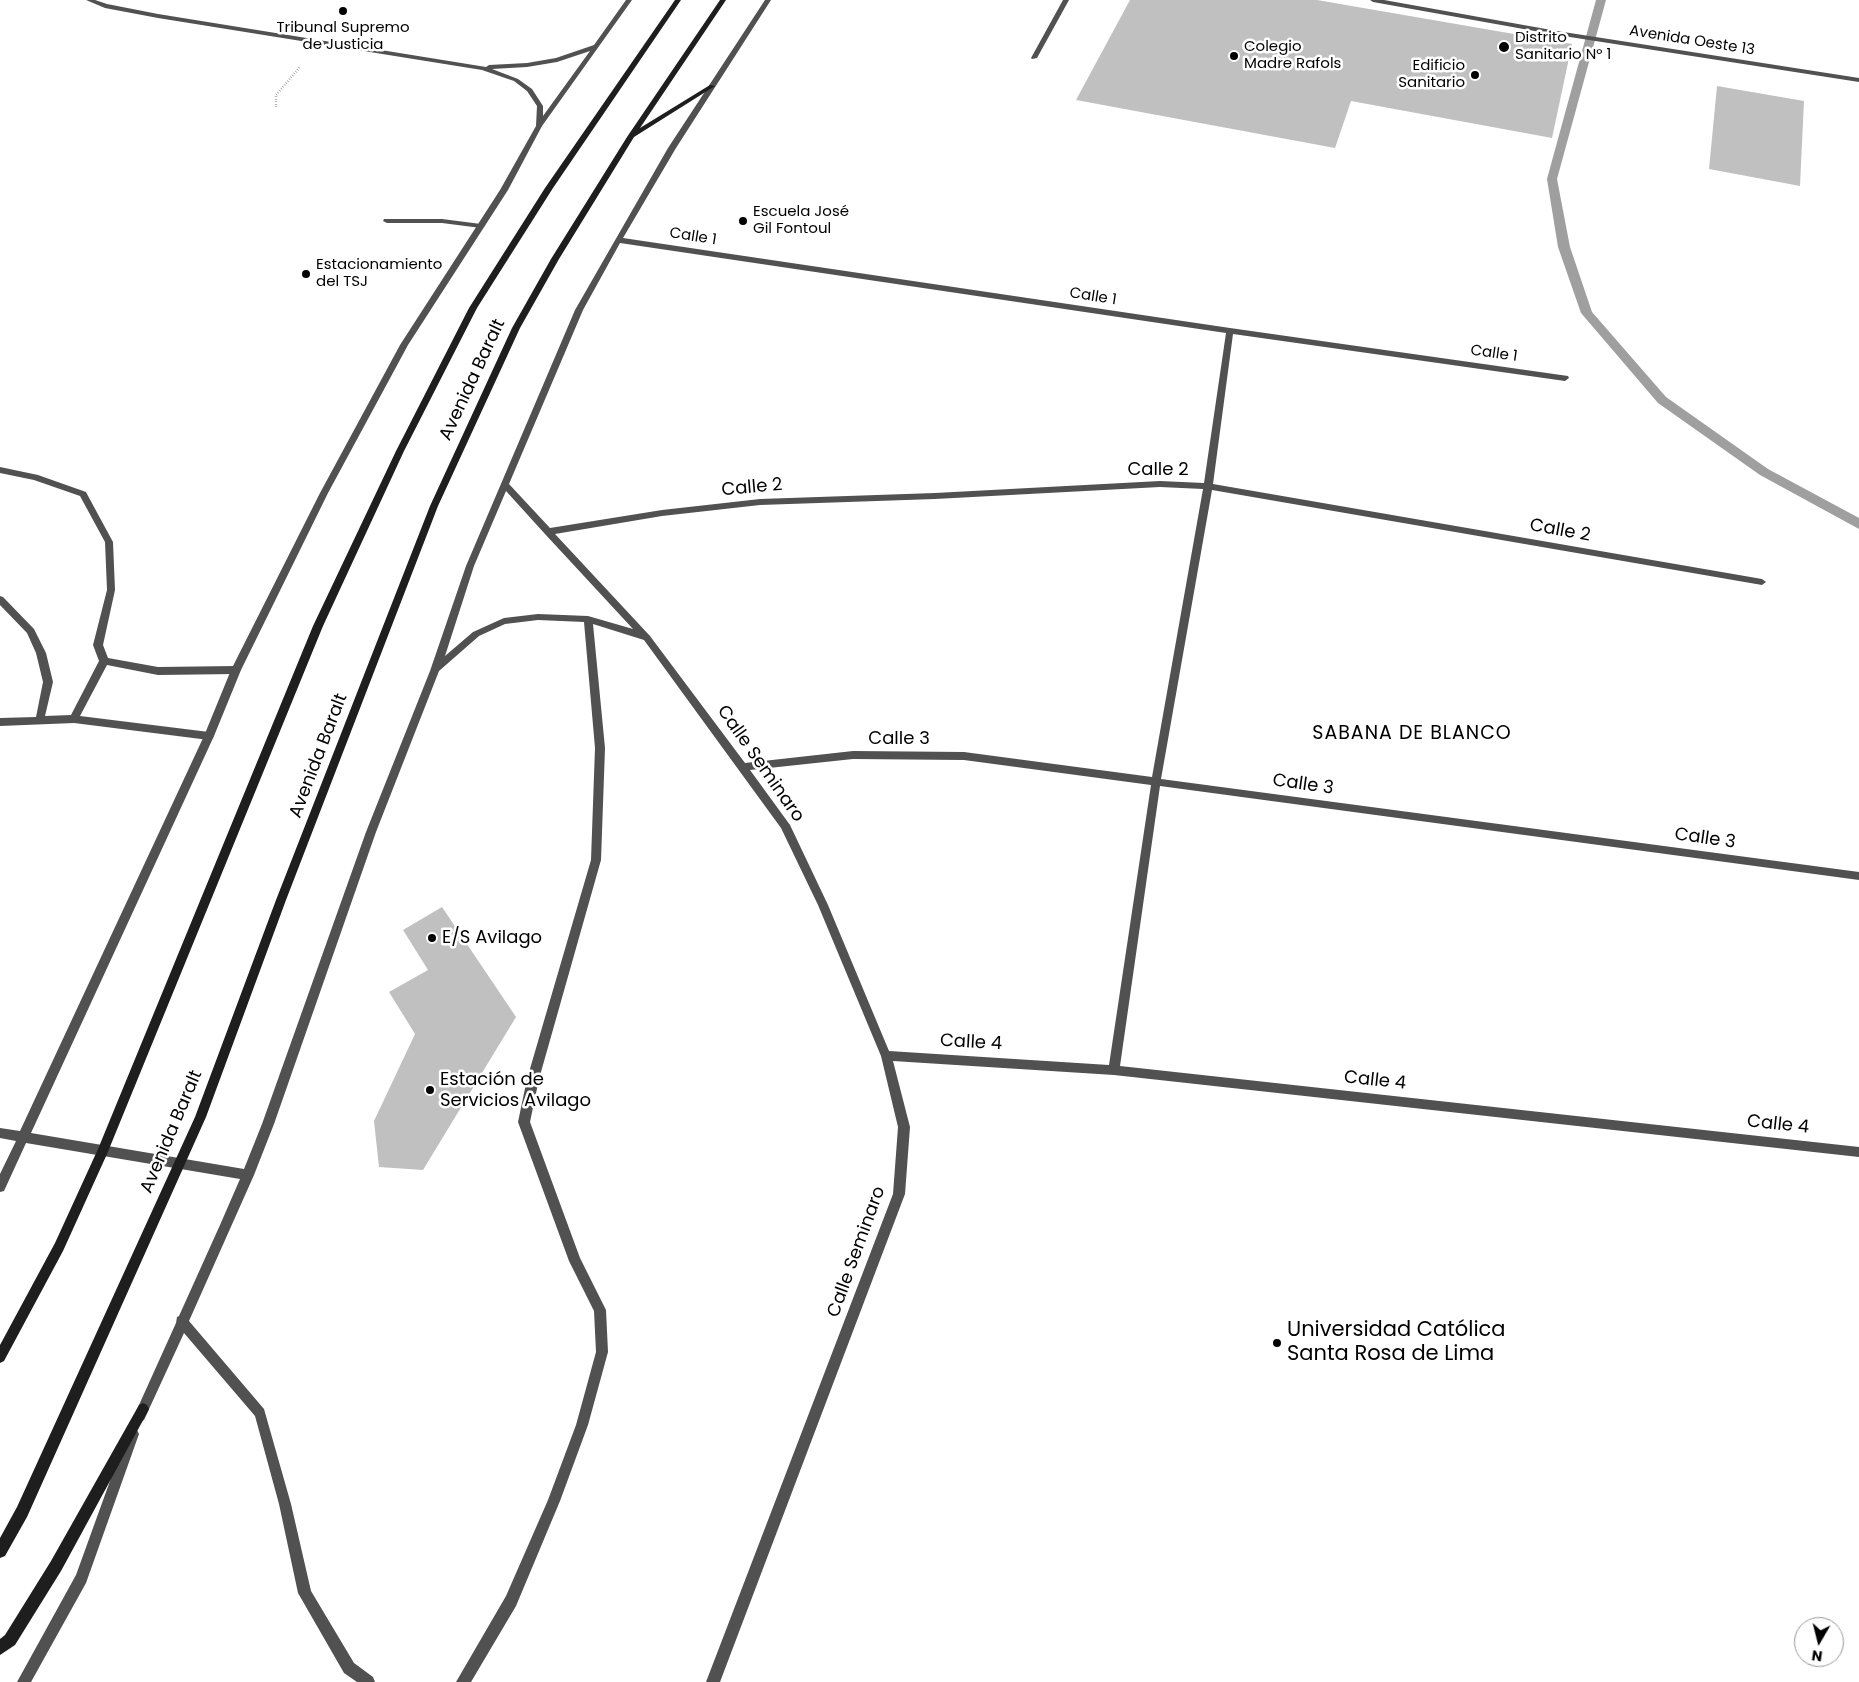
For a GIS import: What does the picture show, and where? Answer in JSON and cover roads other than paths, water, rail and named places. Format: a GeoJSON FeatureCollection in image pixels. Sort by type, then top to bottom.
{"type":"FeatureCollection","features":[{"type":"Feature","properties":{"kind":"main road","name":"Avenida Baralt"},"geometry":{"type":"LineString","coordinates":[[0,1356],[59,1247],[103,1150],[318,626],[400,451],[473,308],[549,188],[678,0]]}},
{"type":"Feature","properties":{"kind":"main road","name":"Avenida Baralt"},"geometry":{"type":"LineString","coordinates":[[0,1551],[22,1512],[200,1117],[281,900],[434,506],[516,328],[554,259],[630,137],[723,0]]}},
{"type":"Feature","properties":{"kind":"main road"},"geometry":{"type":"LineString","coordinates":[[630,137],[712,86]]}},
{"type":"Feature","properties":{"kind":"main road"},"geometry":{"type":"LineString","coordinates":[[0,1648],[10,1640],[56,1566],[143,1409]]}},
{"type":"Feature","properties":{"kind":"street"},"geometry":{"type":"LineString","coordinates":[[89,0],[105,6],[158,16],[483,68],[516,80],[530,90],[540,106],[539,126]]}},
{"type":"Feature","properties":{"kind":"street"},"geometry":{"type":"LineString","coordinates":[[0,1188],[209,736],[236,670],[324,493],[404,345],[504,190],[539,126],[629,0]]}},
{"type":"Feature","properties":{"kind":"street"},"geometry":{"type":"LineString","coordinates":[[24,1682],[81,1578],[143,1409],[248,1175],[268,1124],[371,832],[435,671],[470,566],[579,310],[672,148],[768,0]]}},
{"type":"Feature","properties":{"kind":"street"},"geometry":{"type":"LineString","coordinates":[[1034,58],[1066,0]]}},
{"type":"Feature","properties":{"kind":"street","name":"Avenida Oeste 13"},"geometry":{"type":"LineString","coordinates":[[1373,0],[1685,54],[1859,80]]}},
{"type":"Feature","properties":{"kind":"street"},"geometry":{"type":"LineString","coordinates":[[483,68],[542,63],[557,60],[596,46]]}},
{"type":"Feature","properties":{"kind":"street"},"geometry":{"type":"LineString","coordinates":[[388,221],[442,222],[481,226]]}},
{"type":"Feature","properties":{"kind":"street","name":"Calle 1"},"geometry":{"type":"LineString","coordinates":[[618,240],[1230,331],[1565,378]]}},
{"type":"Feature","properties":{"kind":"street"},"geometry":{"type":"LineString","coordinates":[[1114,1070],[1156,782],[1208,486],[1230,331]]}},
{"type":"Feature","properties":{"kind":"street"},"geometry":{"type":"LineString","coordinates":[[0,470],[35,477],[83,494],[109,542],[111,590],[98,645],[104,661],[74,719]]}},
{"type":"Feature","properties":{"kind":"street","name":"Calle Seminaro"},"geometry":{"type":"LineString","coordinates":[[504,484],[647,638],[785,825],[823,905],[886,1056],[904,1126],[899,1194],[713,1682]]}},
{"type":"Feature","properties":{"kind":"street","name":"Calle 2"},"geometry":{"type":"LineString","coordinates":[[548,532],[662,513],[760,502],[935,496],[1160,484],[1208,486],[1762,582]]}},
{"type":"Feature","properties":{"kind":"street"},"geometry":{"type":"LineString","coordinates":[[0,599],[32,631],[42,653],[48,682],[40,719]]}},
{"type":"Feature","properties":{"kind":"street"},"geometry":{"type":"LineString","coordinates":[[435,671],[476,634],[504,621],[538,617],[588,619],[647,638]]}},
{"type":"Feature","properties":{"kind":"street"},"geometry":{"type":"LineString","coordinates":[[463,1682],[511,1601],[554,1501],[582,1425],[602,1352],[600,1310],[575,1261],[524,1122],[533,1079],[596,860],[600,748],[588,619]]}},
{"type":"Feature","properties":{"kind":"street"},"geometry":{"type":"LineString","coordinates":[[104,661],[158,670],[236,670]]}},
{"type":"Feature","properties":{"kind":"street"},"geometry":{"type":"LineString","coordinates":[[0,722],[74,719],[209,736]]}},
{"type":"Feature","properties":{"kind":"street","name":"Calle 3"},"geometry":{"type":"LineString","coordinates":[[742,766],[853,755],[964,756],[1859,876]]}},
{"type":"Feature","properties":{"kind":"street","name":"Calle 4"},"geometry":{"type":"LineString","coordinates":[[886,1056],[1114,1070],[1859,1152]]}},
{"type":"Feature","properties":{"kind":"street"},"geometry":{"type":"LineString","coordinates":[[0,1133],[248,1175]]}},
{"type":"Feature","properties":{"kind":"street"},"geometry":{"type":"LineString","coordinates":[[181,1321],[260,1414],[285,1504],[305,1593],[349,1668],[368,1682]]}},
{"type":"Feature","properties":{"kind":"waterway"},"geometry":{"type":"LineString","coordinates":[[1601,0],[1552,179],[1564,247],[1587,313],[1662,400],[1764,472],[1859,524]]}},
{"type":"Feature","properties":{"kind":"place","name":"Tribunal Supremo de Justicia"},"geometry":{"type":"Point","coordinates":[343,11]}},
{"type":"Feature","properties":{"kind":"place","name":"Distrito Sanitario N° 1"},"geometry":{"type":"Point","coordinates":[1504,47]}},
{"type":"Feature","properties":{"kind":"place","name":"Colegio Madre Rafols"},"geometry":{"type":"Point","coordinates":[1234,56]}},
{"type":"Feature","properties":{"kind":"place","name":"Edificio Sanitario"},"geometry":{"type":"Point","coordinates":[1475,75]}},
{"type":"Feature","properties":{"kind":"place","name":"Escuela José Gil Fontoul"},"geometry":{"type":"Point","coordinates":[743,221]}},
{"type":"Feature","properties":{"kind":"place","name":"Estacionamiento del TSJ"},"geometry":{"type":"Point","coordinates":[306,274]}},
{"type":"Feature","properties":{"kind":"place","name":"E/S Avilago"},"geometry":{"type":"Point","coordinates":[432,938]}},
{"type":"Feature","properties":{"kind":"place","name":"Estación de Servicios Avilago"},"geometry":{"type":"Point","coordinates":[430,1090]}},
{"type":"Feature","properties":{"kind":"place","name":"Universidad Católica Santa Rosa de Lima"},"geometry":{"type":"Point","coordinates":[1277,1343]}},
{"type":"Feature","properties":{"kind":"district","name":"SABANA DE BLANCO"},"geometry":{"type":"Point","coordinates":[1412,734]}}]}
